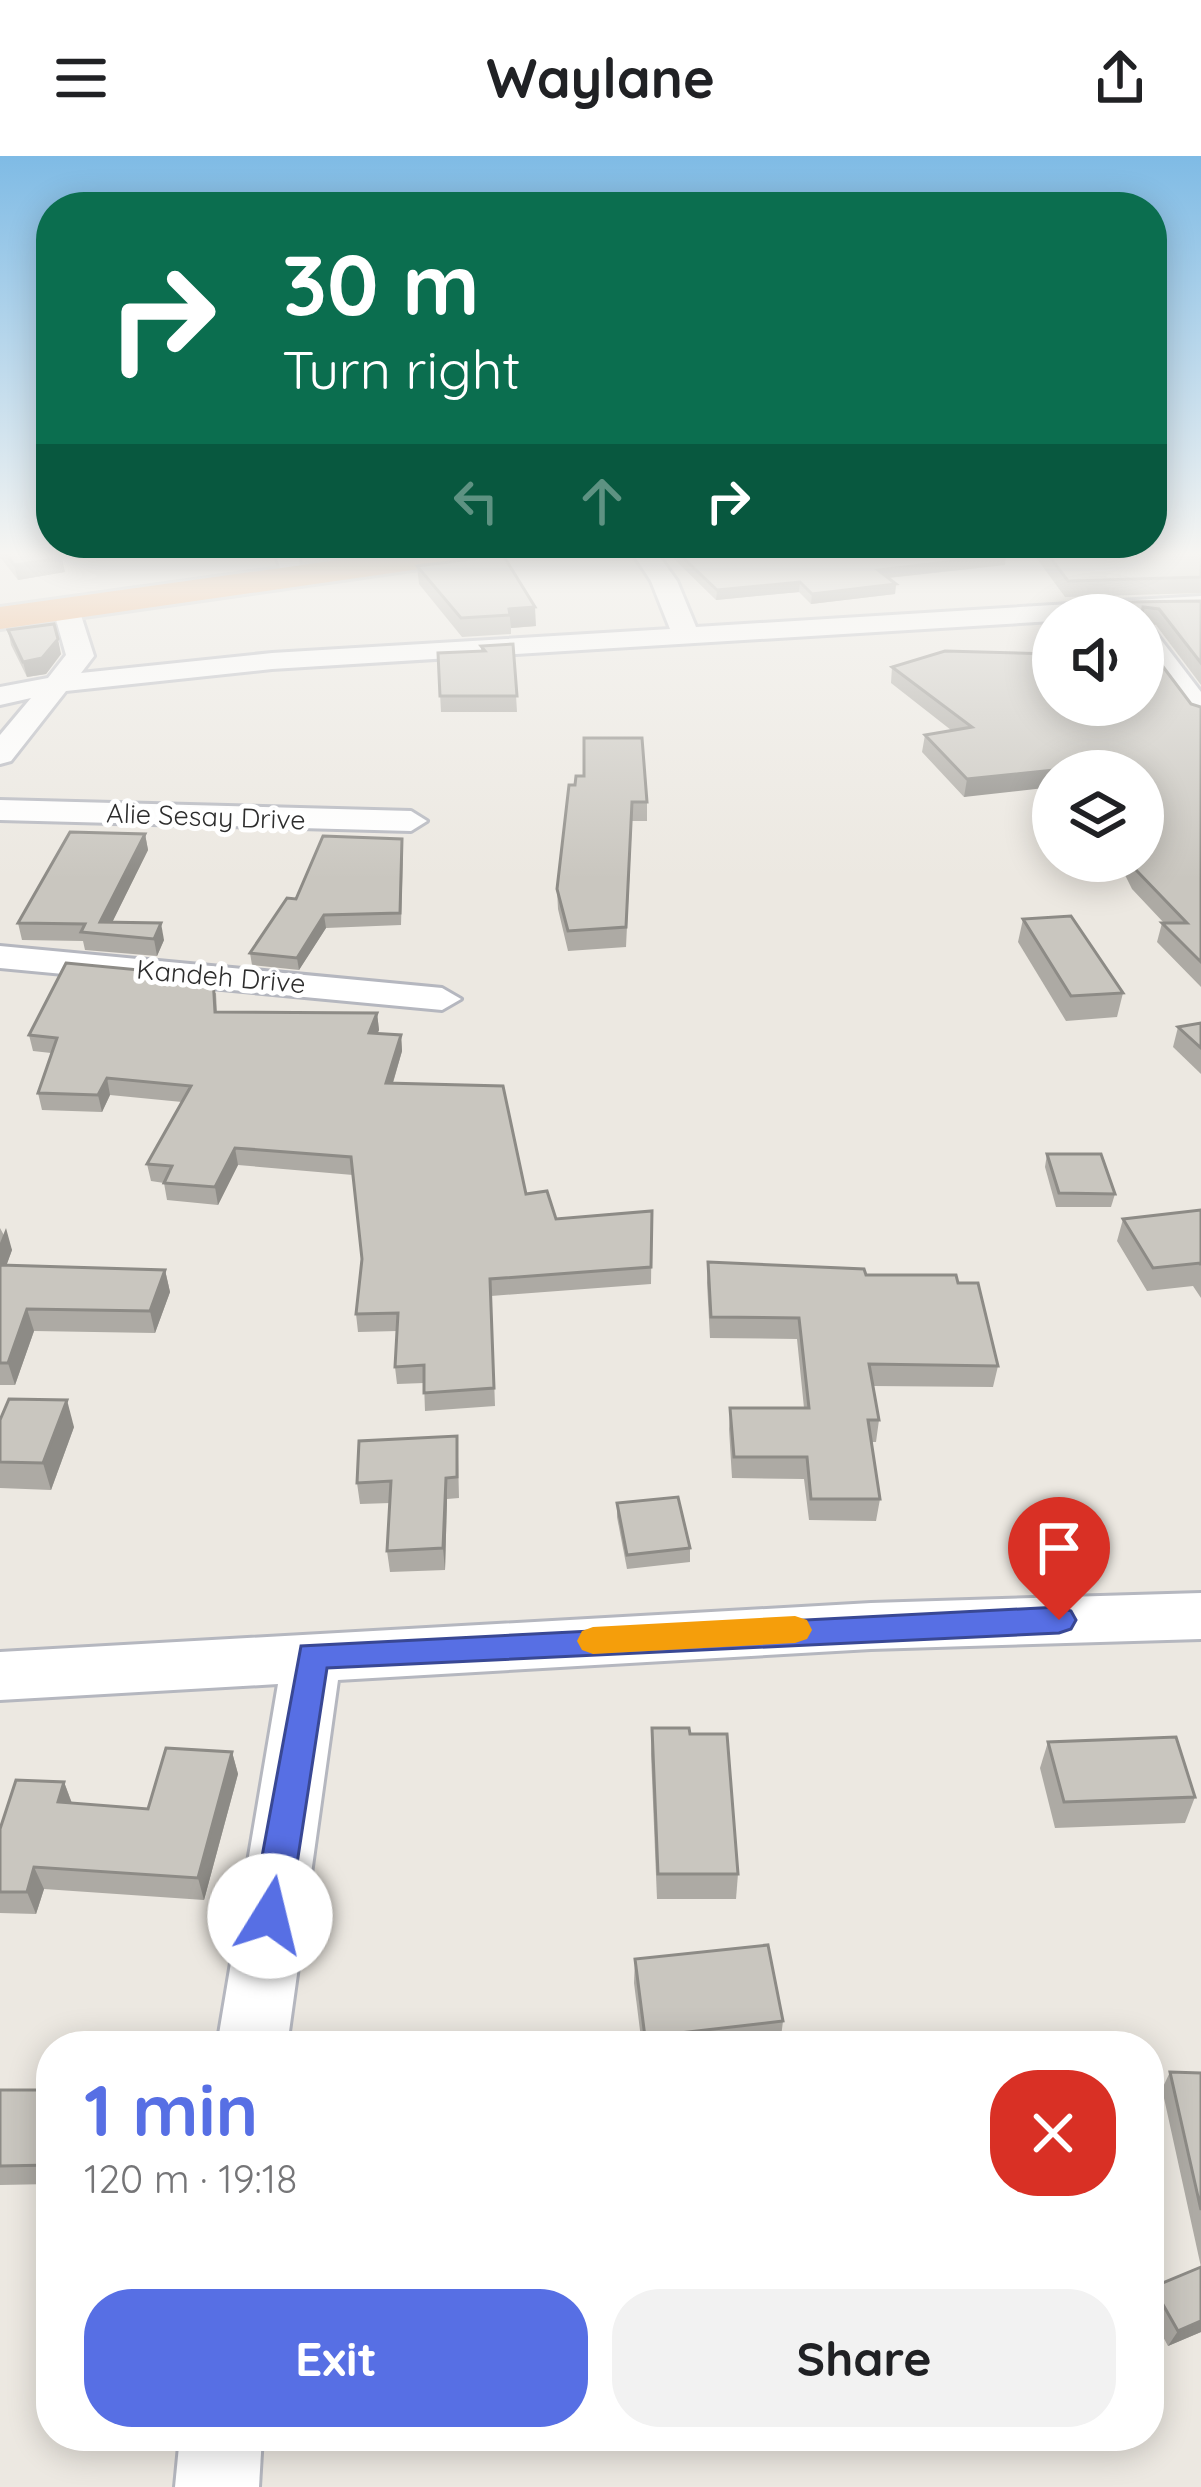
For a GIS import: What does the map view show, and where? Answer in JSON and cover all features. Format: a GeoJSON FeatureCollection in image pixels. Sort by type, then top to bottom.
{"type":"FeatureCollection","features":[{"type":"Feature","properties":{"kind":"street"},"geometry":{"type":"LineString","coordinates":[[0,755],[77,661]]}},
{"type":"Feature","properties":{"kind":"street"},"geometry":{"type":"LineString","coordinates":[[0,696],[63,682],[281,661]]}},
{"type":"Feature","properties":{"kind":"street"},"geometry":{"type":"LineString","coordinates":[[1164,662],[1201,712]]}},
{"type":"Feature","properties":{"kind":"street","name":"Alie Sesay Drive"},"geometry":{"type":"LineString","coordinates":[[0,810],[411,821]]}},
{"type":"Feature","properties":{"kind":"street","name":"Kandeh Drive"},"geometry":{"type":"LineString","coordinates":[[0,957],[442,1000]]}},
{"type":"Feature","properties":{"kind":"street"},"geometry":{"type":"LineString","coordinates":[[0,1676],[871,1626],[1201,1616]]}},
{"type":"Feature","properties":{"kind":"street"},"geometry":{"type":"LineString","coordinates":[[254,2031],[312,1656]]}},
{"type":"Feature","properties":{"kind":"street"},"geometry":{"type":"LineString","coordinates":[[217,2487],[220,2451]]}},
{"type":"Feature","properties":{"kind":"building"},"geometry":{"type":"Polygon","coordinates":[[[438,661],[514,661],[517,696],[440,696],[438,661]]]}},
{"type":"Feature","properties":{"kind":"building"},"geometry":{"type":"Polygon","coordinates":[[[913,661],[1032,661],[1032,726],[1164,726],[1164,668],[1191,704],[1201,707],[1201,962],[1162,923],[1187,923],[1148,882],[1164,882],[1164,750],[1032,750],[1032,772],[967,779],[925,735],[972,727],[892,667],[913,661]]]}},
{"type":"Feature","properties":{"kind":"building"},"geometry":{"type":"Polygon","coordinates":[[[584,738],[642,738],[647,802],[632,802],[626,927],[568,931],[557,889],[569,785],[575,785],[576,776],[584,776],[584,738]]]}},
{"type":"Feature","properties":{"kind":"building"},"geometry":{"type":"Polygon","coordinates":[[[70,832],[145,834],[100,922],[161,923],[154,939],[81,932],[85,924],[18,923],[70,832]]]}},
{"type":"Feature","properties":{"kind":"building"},"geometry":{"type":"Polygon","coordinates":[[[323,836],[402,839],[400,913],[324,915],[297,958],[250,953],[287,898],[296,899],[323,836]]]}},
{"type":"Feature","properties":{"kind":"building"},"geometry":{"type":"Polygon","coordinates":[[[1071,916],[1123,993],[1071,996],[1023,919],[1071,916]]]}},
{"type":"Feature","properties":{"kind":"building"},"geometry":{"type":"Polygon","coordinates":[[[66,963],[213,977],[215,1012],[377,1013],[369,1033],[401,1035],[386,1083],[503,1086],[526,1194],[547,1191],[556,1219],[652,1211],[651,1267],[490,1279],[494,1388],[424,1393],[424,1365],[395,1367],[398,1313],[356,1314],[362,1259],[351,1157],[235,1148],[215,1187],[164,1183],[172,1166],[147,1164],[191,1086],[107,1078],[98,1095],[38,1093],[57,1038],[29,1035],[66,963]]]}},
{"type":"Feature","properties":{"kind":"building"},"geometry":{"type":"Polygon","coordinates":[[[1201,1023],[1201,1048],[1178,1027],[1201,1023]]]}},
{"type":"Feature","properties":{"kind":"building"},"geometry":{"type":"Polygon","coordinates":[[[1047,1154],[1101,1154],[1115,1194],[1059,1193],[1047,1154]]]}},
{"type":"Feature","properties":{"kind":"building"},"geometry":{"type":"Polygon","coordinates":[[[1201,1210],[1201,1265],[1153,1268],[1123,1219],[1201,1210]]]}},
{"type":"Feature","properties":{"kind":"building"},"geometry":{"type":"Polygon","coordinates":[[[708,1262],[864,1269],[866,1275],[956,1275],[958,1283],[978,1283],[998,1366],[869,1364],[879,1420],[868,1420],[880,1499],[811,1499],[807,1457],[734,1457],[730,1408],[809,1408],[799,1318],[711,1317],[708,1262]]]}},
{"type":"Feature","properties":{"kind":"building"},"geometry":{"type":"Polygon","coordinates":[[[0,1265],[165,1270],[150,1311],[27,1309],[8,1363],[0,1363],[0,1265]]]}},
{"type":"Feature","properties":{"kind":"building"},"geometry":{"type":"Polygon","coordinates":[[[9,1399],[67,1400],[43,1463],[0,1462],[0,1420],[9,1399]]]}},
{"type":"Feature","properties":{"kind":"building"},"geometry":{"type":"Polygon","coordinates":[[[457,1436],[457,1477],[446,1478],[443,1548],[387,1551],[391,1481],[357,1483],[359,1441],[457,1436]]]}},
{"type":"Feature","properties":{"kind":"building"},"geometry":{"type":"Polygon","coordinates":[[[678,1497],[690,1548],[627,1555],[617,1503],[678,1497]]]}},
{"type":"Feature","properties":{"kind":"building"},"geometry":{"type":"Polygon","coordinates":[[[652,1728],[727,1734],[738,1874],[658,1874],[652,1728]]]}},
{"type":"Feature","properties":{"kind":"building"},"geometry":{"type":"Polygon","coordinates":[[[1176,1737],[1195,1797],[1064,1802],[1048,1742],[1176,1737]]]}},
{"type":"Feature","properties":{"kind":"building"},"geometry":{"type":"Polygon","coordinates":[[[166,1748],[232,1752],[198,1878],[34,1867],[27,1892],[0,1892],[0,1829],[16,1780],[64,1782],[58,1802],[148,1809],[166,1748]]]}},
{"type":"Feature","properties":{"kind":"building"},"geometry":{"type":"Polygon","coordinates":[[[768,1945],[783,2021],[697,2031],[644,2031],[635,1959],[768,1945]]]}},
{"type":"Feature","properties":{"kind":"building"},"geometry":{"type":"Polygon","coordinates":[[[1170,2072],[1201,2073],[1201,2210],[1170,2072]]]}},
{"type":"Feature","properties":{"kind":"building"},"geometry":{"type":"Polygon","coordinates":[[[0,2090],[36,2090],[36,2165],[0,2166],[0,2090]]]}},
{"type":"Feature","properties":{"kind":"building"},"geometry":{"type":"Polygon","coordinates":[[[1201,2267],[1201,2321],[1178,2331],[1164,2306],[1164,2282],[1201,2267]]]}},
{"type":"Feature","properties":{"kind":"slow traffic"},"geometry":{"type":"LineString","coordinates":[[593,1641],[795,1630]]}},
{"type":"Feature","properties":{"kind":"route"},"geometry":{"type":"LineString","coordinates":[[270,1916],[312,1656],[1059,1620]]}}]}
